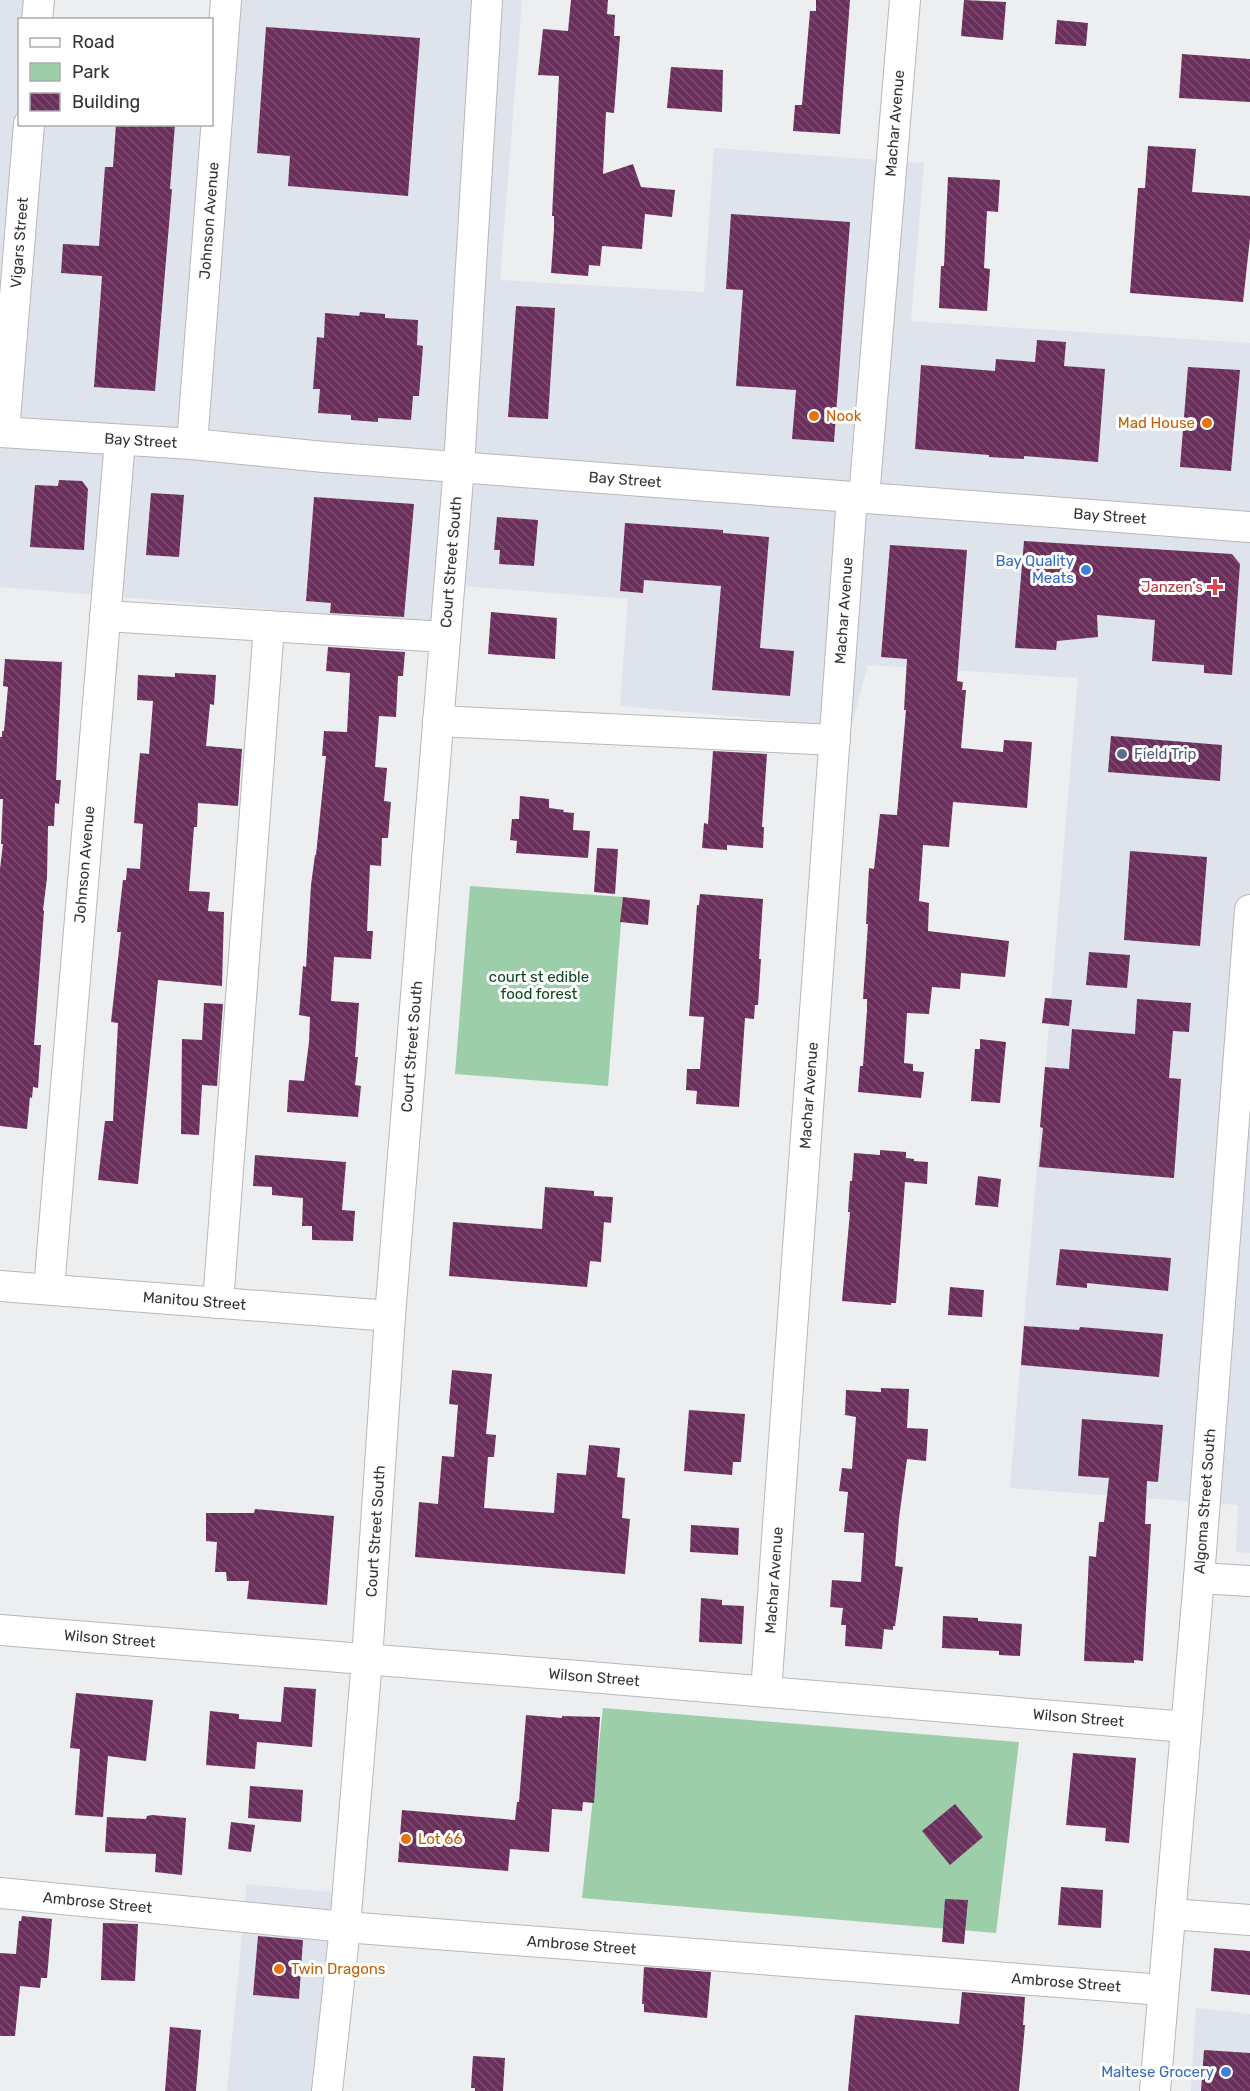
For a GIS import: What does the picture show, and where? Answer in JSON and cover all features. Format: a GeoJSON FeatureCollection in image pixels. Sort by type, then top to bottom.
{"type":"FeatureCollection","features":[{"type":"Feature","properties":{"kind":"street"},"geometry":{"type":"LineString","coordinates":[[37,18],[39,0]]}},
{"type":"Feature","properties":{"kind":"street","name":"Johnson Avenue"},"geometry":{"type":"LineString","coordinates":[[192,444],[226,0]]}},
{"type":"Feature","properties":{"kind":"street","name":"Court Street South"},"geometry":{"type":"LineString","coordinates":[[327,2091],[345,1927],[367,1659],[390,1316],[459,466],[487,0]]}},
{"type":"Feature","properties":{"kind":"street","name":"Machar Avenue"},"geometry":{"type":"LineString","coordinates":[[766,1692],[835,740],[905,0]]}},
{"type":"Feature","properties":{"kind":"street","name":"Vigars Street"},"geometry":{"type":"LineString","coordinates":[[2,432],[29,126]]}},
{"type":"Feature","properties":{"kind":"street","name":"Bay Street"},"geometry":{"type":"LineString","coordinates":[[2,432],[192,444],[324,457],[1250,527]]}},
{"type":"Feature","properties":{"kind":"street","name":"Johnson Avenue"},"geometry":{"type":"LineString","coordinates":[[49,1289],[120,440]]}},
{"type":"Feature","properties":{"kind":"street"},"geometry":{"type":"LineString","coordinates":[[105,616],[445,637]]}},
{"type":"Feature","properties":{"kind":"street"},"geometry":{"type":"LineString","coordinates":[[218,1303],[269,627]]}},
{"type":"Feature","properties":{"kind":"street"},"geometry":{"type":"LineString","coordinates":[[438,721],[835,740]]}},
{"type":"Feature","properties":{"kind":"street","name":"Algoma Street South"},"geometry":{"type":"LineString","coordinates":[[1155,2091],[1199,1578],[1250,910]]}},
{"type":"Feature","properties":{"kind":"street","name":"Manitou Street"},"geometry":{"type":"LineString","coordinates":[[0,1286],[390,1316]]}},
{"type":"Feature","properties":{"kind":"street"},"geometry":{"type":"LineString","coordinates":[[1199,1578],[1250,1581]]}},
{"type":"Feature","properties":{"kind":"street","name":"Wilson Street"},"geometry":{"type":"LineString","coordinates":[[0,1630],[1186,1727]]}},
{"type":"Feature","properties":{"kind":"street","name":"Ambrose Street"},"geometry":{"type":"LineString","coordinates":[[0,1893],[345,1927],[1163,1990]]}},
{"type":"Feature","properties":{"kind":"street"},"geometry":{"type":"LineString","coordinates":[[1171,1914],[1250,1920]]}},
{"type":"Feature","properties":{"kind":"shaded area"},"geometry":{"type":"Polygon","coordinates":[[[0,0],[42,0],[41,18],[18,18],[18,126],[213,126],[239,0],[522,0],[500,280],[704,292],[714,148],[924,163],[911,321],[1250,343],[1250,1553],[1236,1552],[1238,1505],[1010,1488],[1078,678],[868,665],[851,727],[620,706],[628,599],[437,584],[432,623],[0,587],[0,0]]]}},
{"type":"Feature","properties":{"kind":"shaded area"},"geometry":{"type":"Polygon","coordinates":[[[247,1884],[339,1893],[318,2091],[227,2091],[247,1884]]]}},
{"type":"Feature","properties":{"kind":"shaded area"},"geometry":{"type":"Polygon","coordinates":[[[1196,2008],[1250,2014],[1250,2091],[1191,2091],[1196,2008]]]}},
{"type":"Feature","properties":{"kind":"green space","name":"court st edible food forest"},"geometry":{"type":"Polygon","coordinates":[[[470,886],[623,897],[608,1086],[455,1074],[470,886]]]}},
{"type":"Feature","properties":{"kind":"green space"},"geometry":{"type":"Polygon","coordinates":[[[603,1708],[1019,1742],[996,1933],[582,1898],[603,1708]]]}},
{"type":"Feature","properties":{"kind":"building"},"geometry":{"type":"Polygon","coordinates":[[[571,0],[608,0],[607,14],[615,15],[614,36],[620,36],[614,113],[606,112],[603,174],[633,164],[641,187],[675,190],[672,217],[645,214],[642,249],[602,246],[600,266],[589,265],[588,276],[551,273],[559,76],[538,75],[543,29],[568,31],[571,0]]]}},
{"type":"Feature","properties":{"kind":"building"},"geometry":{"type":"Polygon","coordinates":[[[816,0],[850,0],[840,134],[793,131],[795,105],[802,105],[810,11],[816,11],[816,0]]]}},
{"type":"Feature","properties":{"kind":"building"},"geometry":{"type":"Polygon","coordinates":[[[964,0],[1006,2],[1003,40],[961,36],[964,0]]]}},
{"type":"Feature","properties":{"kind":"building"},"geometry":{"type":"Polygon","coordinates":[[[1057,20],[1088,23],[1086,46],[1055,44],[1057,20]]]}},
{"type":"Feature","properties":{"kind":"building"},"geometry":{"type":"Polygon","coordinates":[[[266,27],[420,38],[408,196],[288,186],[290,156],[257,153],[266,27]]]}},
{"type":"Feature","properties":{"kind":"building"},"geometry":{"type":"Polygon","coordinates":[[[1182,54],[1250,59],[1250,102],[1179,98],[1182,54]]]}},
{"type":"Feature","properties":{"kind":"building"},"geometry":{"type":"Polygon","coordinates":[[[671,67],[723,70],[722,112],[667,108],[671,67]]]}},
{"type":"Feature","properties":{"kind":"building"},"geometry":{"type":"Polygon","coordinates":[[[116,126],[175,126],[170,189],[172,189],[155,391],[94,387],[102,276],[61,273],[63,244],[99,246],[105,167],[113,167],[116,126]]]}},
{"type":"Feature","properties":{"kind":"building"},"geometry":{"type":"Polygon","coordinates":[[[1148,146],[1196,149],[1192,192],[1250,196],[1250,238],[1243,302],[1130,293],[1138,188],[1145,188],[1148,146]]]}},
{"type":"Feature","properties":{"kind":"building"},"geometry":{"type":"Polygon","coordinates":[[[948,177],[1000,180],[998,212],[987,211],[984,268],[990,269],[987,311],[939,308],[941,266],[944,266],[948,177]]]}},
{"type":"Feature","properties":{"kind":"building"},"geometry":{"type":"Polygon","coordinates":[[[731,214],[850,222],[834,442],[792,439],[796,390],[736,386],[743,290],[726,289],[731,214]]]}},
{"type":"Feature","properties":{"kind":"building"},"geometry":{"type":"Polygon","coordinates":[[[516,306],[555,308],[548,419],[508,417],[516,306]]]}},
{"type":"Feature","properties":{"kind":"building"},"geometry":{"type":"Polygon","coordinates":[[[360,312],[385,314],[385,318],[418,320],[417,345],[423,346],[419,396],[413,396],[411,420],[378,418],[378,422],[351,420],[351,415],[318,413],[320,389],[313,389],[317,337],[324,338],[325,313],[359,316],[360,312]]]}},
{"type":"Feature","properties":{"kind":"building"},"geometry":{"type":"Polygon","coordinates":[[[1037,340],[1066,342],[1064,366],[1105,369],[1098,462],[1024,456],[1024,459],[989,457],[989,455],[915,449],[921,365],[995,371],[996,359],[1035,362],[1037,340]]]}},
{"type":"Feature","properties":{"kind":"building"},"geometry":{"type":"Polygon","coordinates":[[[1188,367],[1240,370],[1231,471],[1180,467],[1188,367]]]}},
{"type":"Feature","properties":{"kind":"building"},"geometry":{"type":"Polygon","coordinates":[[[59,480],[82,481],[88,489],[84,550],[30,547],[35,485],[58,486],[59,480]]]}},
{"type":"Feature","properties":{"kind":"building"},"geometry":{"type":"Polygon","coordinates":[[[151,493],[184,495],[179,557],[146,555],[151,493]]]}},
{"type":"Feature","properties":{"kind":"building"},"geometry":{"type":"Polygon","coordinates":[[[314,497],[414,504],[404,617],[330,613],[331,603],[306,601],[314,497]]]}},
{"type":"Feature","properties":{"kind":"building"},"geometry":{"type":"Polygon","coordinates":[[[497,517],[538,520],[534,566],[499,564],[500,550],[494,550],[497,517]]]}},
{"type":"Feature","properties":{"kind":"building"},"geometry":{"type":"Polygon","coordinates":[[[625,523],[723,530],[723,533],[769,537],[760,648],[794,651],[790,696],[712,690],[721,586],[644,580],[643,593],[620,591],[625,523]]]}},
{"type":"Feature","properties":{"kind":"building"},"geometry":{"type":"Polygon","coordinates":[[[1024,541],[1232,554],[1240,564],[1232,675],[1204,673],[1204,665],[1152,661],[1155,620],[1097,615],[1098,637],[1057,641],[1056,650],[1015,648],[1024,541]]]}},
{"type":"Feature","properties":{"kind":"building"},"geometry":{"type":"Polygon","coordinates":[[[890,545],[967,550],[957,681],[963,682],[962,690],[966,690],[961,748],[1003,752],[1004,740],[1032,742],[1027,808],[953,802],[949,847],[923,845],[919,901],[929,903],[928,931],[1009,941],[1005,977],[961,973],[960,989],[932,987],[929,1014],[907,1013],[904,1063],[913,1064],[913,1071],[924,1072],[921,1098],[858,1092],[860,1066],[863,1066],[867,1010],[867,999],[863,999],[869,868],[874,869],[880,814],[897,815],[906,710],[904,710],[907,659],[881,657],[890,545]]]}},
{"type":"Feature","properties":{"kind":"building"},"geometry":{"type":"Polygon","coordinates":[[[491,612],[557,618],[555,659],[488,654],[491,612]]]}},
{"type":"Feature","properties":{"kind":"building"},"geometry":{"type":"Polygon","coordinates":[[[328,647],[405,652],[403,676],[398,676],[396,717],[379,716],[375,767],[387,768],[384,801],[391,802],[388,838],[382,838],[381,866],[370,865],[367,931],[373,931],[371,959],[334,957],[331,1001],[359,1003],[355,1057],[358,1057],[355,1085],[361,1086],[358,1117],[287,1112],[289,1080],[304,1081],[309,1042],[310,1017],[299,1015],[303,966],[306,967],[311,885],[326,756],[322,756],[324,731],[347,732],[350,673],[326,671],[328,647]]]}},
{"type":"Feature","properties":{"kind":"building"},"geometry":{"type":"Polygon","coordinates":[[[5,659],[62,662],[56,780],[61,780],[59,804],[55,803],[54,826],[48,826],[47,878],[34,1045],[41,1045],[38,1088],[33,1087],[32,1098],[30,1097],[27,1129],[0,1126],[0,869],[3,844],[1,844],[3,799],[0,799],[0,737],[4,731],[8,687],[3,686],[5,659]]]}},
{"type":"Feature","properties":{"kind":"building"},"geometry":{"type":"Polygon","coordinates":[[[175,673],[216,675],[214,705],[210,704],[206,746],[242,749],[238,806],[198,803],[197,827],[194,827],[189,891],[210,892],[208,911],[224,912],[222,986],[158,980],[138,1184],[98,1180],[105,1121],[113,1121],[118,1023],[111,1022],[121,932],[117,932],[123,880],[126,880],[127,868],[140,869],[143,824],[134,823],[136,797],[140,753],[149,754],[153,701],[137,700],[138,675],[175,677],[175,673]]]}},
{"type":"Feature","properties":{"kind":"building"},"geometry":{"type":"Polygon","coordinates":[[[1111,736],[1222,745],[1220,781],[1108,772],[1111,736]]]}},
{"type":"Feature","properties":{"kind":"building"},"geometry":{"type":"Polygon","coordinates":[[[713,751],[767,754],[762,827],[764,827],[763,848],[727,845],[727,850],[702,848],[704,823],[708,824],[713,751]]]}},
{"type":"Feature","properties":{"kind":"building"},"geometry":{"type":"Polygon","coordinates":[[[520,796],[549,799],[549,808],[574,813],[573,830],[590,831],[588,858],[516,853],[517,841],[510,840],[512,819],[519,819],[520,796]]]}},
{"type":"Feature","properties":{"kind":"building"},"geometry":{"type":"Polygon","coordinates":[[[597,848],[618,849],[615,894],[594,892],[597,848]]]}},
{"type":"Feature","properties":{"kind":"building"},"geometry":{"type":"Polygon","coordinates":[[[1130,851],[1207,857],[1200,946],[1124,940],[1130,851]]]}},
{"type":"Feature","properties":{"kind":"building"},"geometry":{"type":"Polygon","coordinates":[[[700,894],[763,899],[758,1005],[755,1005],[754,1019],[745,1018],[739,1107],[696,1104],[697,1091],[686,1090],[687,1069],[700,1069],[704,1017],[689,1016],[697,905],[699,905],[700,894]]]}},
{"type":"Feature","properties":{"kind":"building"},"geometry":{"type":"Polygon","coordinates":[[[623,897],[650,900],[648,925],[620,922],[623,897]]]}},
{"type":"Feature","properties":{"kind":"building"},"geometry":{"type":"Polygon","coordinates":[[[1089,952],[1130,955],[1127,988],[1086,985],[1089,952]]]}},
{"type":"Feature","properties":{"kind":"building"},"geometry":{"type":"Polygon","coordinates":[[[1045,998],[1072,1000],[1069,1026],[1042,1023],[1045,998]]]}},
{"type":"Feature","properties":{"kind":"building"},"geometry":{"type":"Polygon","coordinates":[[[1137,999],[1191,1003],[1189,1032],[1173,1031],[1169,1078],[1181,1079],[1174,1178],[1039,1167],[1045,1067],[1069,1069],[1072,1029],[1135,1034],[1137,999]]]}},
{"type":"Feature","properties":{"kind":"building"},"geometry":{"type":"Polygon","coordinates":[[[204,1003],[223,1004],[217,1086],[202,1085],[199,1135],[181,1134],[182,1039],[202,1040],[204,1003]]]}},
{"type":"Feature","properties":{"kind":"building"},"geometry":{"type":"Polygon","coordinates":[[[980,1039],[1006,1042],[1000,1103],[971,1101],[975,1049],[980,1049],[980,1039]]]}},
{"type":"Feature","properties":{"kind":"building"},"geometry":{"type":"Polygon","coordinates":[[[880,1150],[906,1152],[906,1158],[928,1162],[927,1184],[905,1182],[896,1303],[891,1303],[891,1305],[842,1301],[854,1153],[880,1155],[880,1150]]]}},
{"type":"Feature","properties":{"kind":"building"},"geometry":{"type":"Polygon","coordinates":[[[255,1155],[346,1162],[342,1210],[355,1211],[353,1241],[312,1240],[312,1226],[302,1226],[303,1198],[272,1195],[272,1187],[253,1186],[255,1155]]]}},
{"type":"Feature","properties":{"kind":"building"},"geometry":{"type":"Polygon","coordinates":[[[978,1176],[1001,1179],[998,1207],[975,1205],[978,1176]]]}},
{"type":"Feature","properties":{"kind":"building"},"geometry":{"type":"Polygon","coordinates":[[[545,1187],[594,1191],[594,1196],[613,1197],[611,1223],[604,1222],[601,1262],[590,1261],[587,1287],[449,1276],[453,1222],[542,1229],[545,1187]]]}},
{"type":"Feature","properties":{"kind":"building"},"geometry":{"type":"Polygon","coordinates":[[[1060,1249],[1171,1258],[1168,1291],[1087,1283],[1087,1288],[1056,1285],[1060,1249]]]}},
{"type":"Feature","properties":{"kind":"building"},"geometry":{"type":"Polygon","coordinates":[[[950,1287],[984,1290],[982,1317],[948,1315],[950,1287]]]}},
{"type":"Feature","properties":{"kind":"building"},"geometry":{"type":"Polygon","coordinates":[[[1024,1326],[1079,1330],[1080,1327],[1163,1334],[1159,1377],[1021,1365],[1024,1326]]]}},
{"type":"Feature","properties":{"kind":"building"},"geometry":{"type":"Polygon","coordinates":[[[452,1370],[492,1374],[486,1434],[496,1435],[494,1457],[488,1457],[484,1508],[554,1513],[557,1473],[586,1475],[589,1445],[620,1448],[617,1477],[625,1478],[622,1518],[630,1519],[625,1574],[415,1557],[419,1502],[438,1504],[442,1456],[454,1457],[458,1405],[449,1404],[452,1370]]]}},
{"type":"Feature","properties":{"kind":"building"},"geometry":{"type":"Polygon","coordinates":[[[881,1388],[909,1389],[907,1428],[928,1429],[926,1461],[907,1459],[895,1566],[903,1567],[895,1626],[893,1630],[884,1629],[882,1649],[845,1646],[846,1625],[841,1625],[843,1608],[830,1607],[832,1580],[861,1582],[864,1533],[844,1532],[848,1492],[839,1491],[842,1468],[852,1469],[856,1417],[845,1415],[846,1390],[881,1392],[881,1388]]]}},
{"type":"Feature","properties":{"kind":"building"},"geometry":{"type":"Polygon","coordinates":[[[689,1410],[745,1414],[741,1462],[733,1462],[732,1475],[684,1471],[689,1410]]]}},
{"type":"Feature","properties":{"kind":"building"},"geometry":{"type":"Polygon","coordinates":[[[1082,1419],[1163,1425],[1158,1482],[1147,1481],[1145,1524],[1151,1524],[1143,1661],[1134,1660],[1134,1663],[1084,1661],[1089,1556],[1096,1557],[1099,1522],[1104,1522],[1109,1478],[1078,1476],[1082,1419]]]}},
{"type":"Feature","properties":{"kind":"building"},"geometry":{"type":"Polygon","coordinates":[[[255,1509],[334,1516],[327,1605],[247,1599],[249,1581],[227,1581],[226,1572],[215,1572],[217,1542],[206,1541],[206,1513],[254,1513],[255,1509]]]}},
{"type":"Feature","properties":{"kind":"building"},"geometry":{"type":"Polygon","coordinates":[[[691,1525],[739,1528],[738,1555],[690,1552],[691,1525]]]}},
{"type":"Feature","properties":{"kind":"building"},"geometry":{"type":"Polygon","coordinates":[[[701,1598],[722,1600],[722,1605],[744,1606],[742,1644],[699,1642],[701,1598]]]}},
{"type":"Feature","properties":{"kind":"building"},"geometry":{"type":"Polygon","coordinates":[[[943,1616],[1022,1624],[1020,1656],[999,1655],[999,1651],[942,1648],[943,1616]]]}},
{"type":"Feature","properties":{"kind":"building"},"geometry":{"type":"Polygon","coordinates":[[[284,1687],[316,1689],[312,1747],[257,1742],[255,1769],[206,1765],[210,1711],[239,1714],[239,1719],[281,1722],[284,1687]]]}},
{"type":"Feature","properties":{"kind":"building"},"geometry":{"type":"Polygon","coordinates":[[[76,1693],[153,1700],[146,1761],[108,1756],[103,1817],[75,1815],[80,1749],[70,1748],[76,1693]]]}},
{"type":"Feature","properties":{"kind":"building"},"geometry":{"type":"Polygon","coordinates":[[[526,1715],[562,1718],[562,1716],[600,1717],[594,1803],[583,1802],[582,1811],[552,1809],[549,1852],[510,1849],[508,1871],[398,1862],[402,1810],[515,1820],[517,1802],[519,1802],[526,1715]]]}},
{"type":"Feature","properties":{"kind":"building"},"geometry":{"type":"Polygon","coordinates":[[[1073,1753],[1136,1758],[1129,1843],[1105,1841],[1106,1828],[1066,1825],[1073,1753]]]}},
{"type":"Feature","properties":{"kind":"building"},"geometry":{"type":"Polygon","coordinates":[[[250,1786],[303,1790],[301,1822],[248,1818],[250,1786]]]}},
{"type":"Feature","properties":{"kind":"building"},"geometry":{"type":"Polygon","coordinates":[[[955,1804],[983,1837],[950,1865],[922,1831],[955,1804]]]}},
{"type":"Feature","properties":{"kind":"building"},"geometry":{"type":"Polygon","coordinates":[[[147,1816],[186,1818],[182,1875],[155,1872],[156,1854],[105,1852],[107,1817],[146,1819],[147,1816]]]}},
{"type":"Feature","properties":{"kind":"building"},"geometry":{"type":"Polygon","coordinates":[[[231,1822],[255,1825],[251,1852],[228,1849],[231,1822]]]}},
{"type":"Feature","properties":{"kind":"building"},"geometry":{"type":"Polygon","coordinates":[[[1061,1887],[1103,1890],[1101,1928],[1058,1925],[1061,1887]]]}},
{"type":"Feature","properties":{"kind":"building"},"geometry":{"type":"Polygon","coordinates":[[[945,1899],[968,1900],[964,1944],[942,1942],[945,1899]]]}},
{"type":"Feature","properties":{"kind":"building"},"geometry":{"type":"Polygon","coordinates":[[[22,1916],[52,1919],[47,1978],[41,1978],[40,1988],[20,1986],[15,2036],[0,2036],[0,1953],[16,1954],[19,1921],[22,1916]]]}},
{"type":"Feature","properties":{"kind":"building"},"geometry":{"type":"Polygon","coordinates":[[[103,1923],[138,1924],[135,1981],[101,1980],[103,1923]]]}},
{"type":"Feature","properties":{"kind":"building"},"geometry":{"type":"Polygon","coordinates":[[[258,1936],[303,1940],[299,1999],[253,1995],[258,1936]]]}},
{"type":"Feature","properties":{"kind":"building"},"geometry":{"type":"Polygon","coordinates":[[[1214,1948],[1250,1951],[1250,1995],[1211,1991],[1214,1948]]]}},
{"type":"Feature","properties":{"kind":"building"},"geometry":{"type":"Polygon","coordinates":[[[644,1967],[711,1972],[707,2018],[644,2012],[644,2004],[642,2004],[644,1967]]]}},
{"type":"Feature","properties":{"kind":"building"},"geometry":{"type":"Polygon","coordinates":[[[962,1992],[1025,1997],[1019,2091],[848,2091],[855,2015],[959,2024],[962,1992]]]}},
{"type":"Feature","properties":{"kind":"building"},"geometry":{"type":"Polygon","coordinates":[[[170,2027],[201,2030],[196,2091],[165,2091],[170,2027]]]}},
{"type":"Feature","properties":{"kind":"building","name":"Maltese Grocery"},"geometry":{"type":"Polygon","coordinates":[[[1204,2050],[1250,2053],[1250,2091],[1201,2091],[1204,2050]]]}},
{"type":"Feature","properties":{"kind":"building"},"geometry":{"type":"Polygon","coordinates":[[[473,2056],[505,2058],[503,2091],[475,2091],[475,2088],[471,2088],[473,2056]]]}},
{"type":"Feature","properties":{"kind":"place","name":"Nook"},"geometry":{"type":"Point","coordinates":[814,416]}},
{"type":"Feature","properties":{"kind":"place","name":"Mad House"},"geometry":{"type":"Point","coordinates":[1207,423]}},
{"type":"Feature","properties":{"kind":"place","name":"Bay Quality Meats"},"geometry":{"type":"Point","coordinates":[1086,570]}},
{"type":"Feature","properties":{"kind":"place","name":"Janzen's"},"geometry":{"type":"Point","coordinates":[1215,587]}},
{"type":"Feature","properties":{"kind":"place","name":"Field Trip"},"geometry":{"type":"Point","coordinates":[1122,754]}},
{"type":"Feature","properties":{"kind":"place","name":"Lot 66"},"geometry":{"type":"Point","coordinates":[406,1839]}},
{"type":"Feature","properties":{"kind":"place","name":"Twin Dragons"},"geometry":{"type":"Point","coordinates":[279,1969]}},
{"type":"Feature","properties":{"kind":"place","name":"Maltese Grocery"},"geometry":{"type":"Point","coordinates":[1226,2072]}}]}
